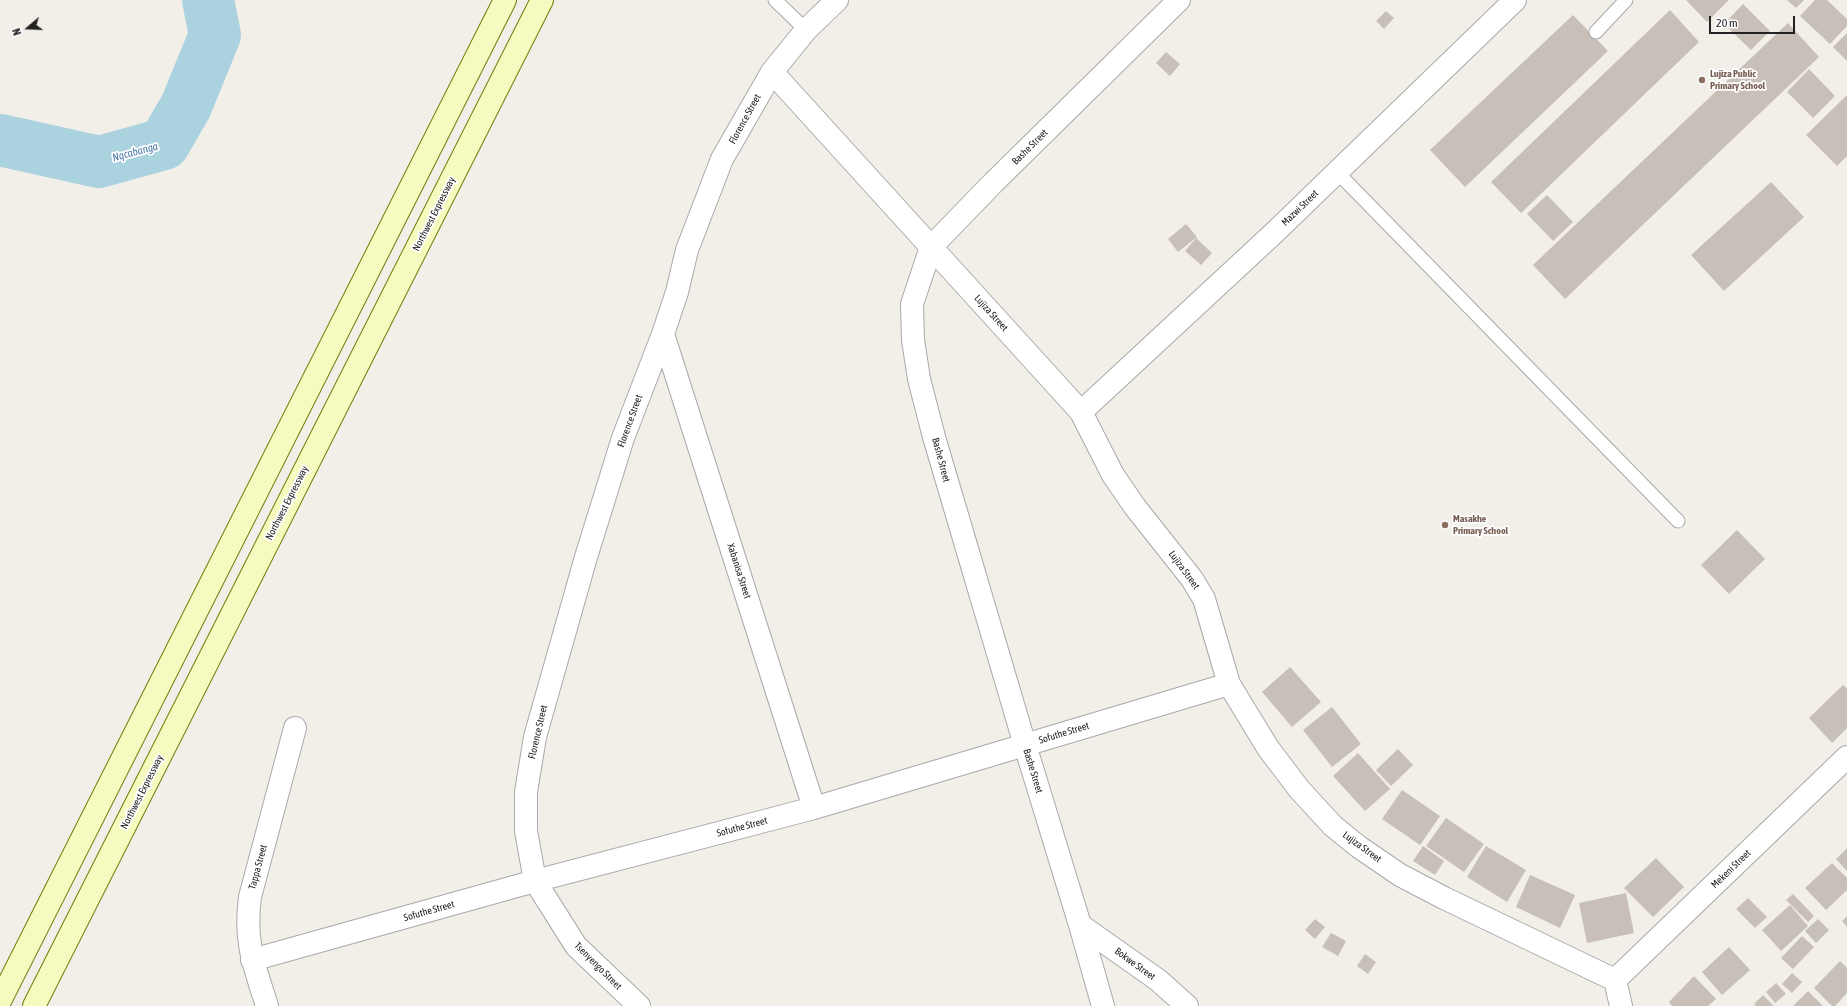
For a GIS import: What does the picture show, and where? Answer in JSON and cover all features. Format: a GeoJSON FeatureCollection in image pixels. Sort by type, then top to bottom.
{"type":"FeatureCollection","features":[{"type":"Feature","properties":{"kind":"main road"},"geometry":{"type":"LineString","coordinates":[[0,1001],[505,0]]}},
{"type":"Feature","properties":{"kind":"main road","name":"Northwest Expressway"},"geometry":{"type":"LineString","coordinates":[[34,1006],[542,0]]}},
{"type":"Feature","properties":{"kind":"street","name":"Florence Street"},"geometry":{"type":"LineString","coordinates":[[535,882],[526,831],[526,792],[535,737],[590,542],[623,438],[663,334],[687,250],[719,166],[772,72],[806,30],[837,0]]}},
{"type":"Feature","properties":{"kind":"street","name":"Bashe Street"},"geometry":{"type":"LineString","coordinates":[[1102,1006],[1080,925],[951,496],[919,379],[914,340],[912,304],[931,247],[1179,0]]}},
{"type":"Feature","properties":{"kind":"street","name":"Mazwi Street"},"geometry":{"type":"LineString","coordinates":[[1081,412],[1274,233],[1515,0]]}},
{"type":"Feature","properties":{"kind":"street","name":"Lujiza Street"},"geometry":{"type":"LineString","coordinates":[[772,72],[1081,412],[1113,475],[1135,507],[1192,580],[1204,599],[1229,684],[1268,748],[1299,790],[1333,826],[1359,847],[1400,875],[1444,898],[1615,980]]}},
{"type":"Feature","properties":{"kind":"street","name":"Xabanisa Street"},"geometry":{"type":"LineString","coordinates":[[663,334],[814,808]]}},
{"type":"Feature","properties":{"kind":"street","name":"Sofuthe Street"},"geometry":{"type":"LineString","coordinates":[[252,960],[535,882],[814,808],[1229,684]]}},
{"type":"Feature","properties":{"kind":"street","name":"Tappa Street"},"geometry":{"type":"LineString","coordinates":[[268,1006],[252,960],[247,918],[250,897],[295,728]]}},
{"type":"Feature","properties":{"kind":"street","name":"Mekeni Street"},"geometry":{"type":"LineString","coordinates":[[1615,980],[1847,757]]}},
{"type":"Feature","properties":{"kind":"street","name":"Tsenyengo Street"},"geometry":{"type":"LineString","coordinates":[[535,882],[576,946],[639,1006]]}},
{"type":"Feature","properties":{"kind":"street","name":"Bokwe Street"},"geometry":{"type":"LineString","coordinates":[[1080,925],[1158,980],[1187,1006]]}},
{"type":"Feature","properties":{"kind":"street"},"geometry":{"type":"LineString","coordinates":[[1615,980],[1621,1006]]}},
{"type":"Feature","properties":{"kind":"lane"},"geometry":{"type":"LineString","coordinates":[[775,0],[806,30]]}},
{"type":"Feature","properties":{"kind":"lane"},"geometry":{"type":"LineString","coordinates":[[1596,32],[1626,0]]}},
{"type":"Feature","properties":{"kind":"lane"},"geometry":{"type":"LineString","coordinates":[[1337,172],[1678,521]]}},
{"type":"Feature","properties":{"kind":"building"},"geometry":{"type":"Polygon","coordinates":[[[1686,0],[1729,0],[1707,22],[1686,0]]]}},
{"type":"Feature","properties":{"kind":"building"},"geometry":{"type":"Polygon","coordinates":[[[1787,0],[1804,0],[1796,8],[1787,0]]]}},
{"type":"Feature","properties":{"kind":"building"},"geometry":{"type":"Polygon","coordinates":[[[1815,0],[1827,0],[1847,19],[1847,26],[1830,44],[1800,16],[1815,0]]]}},
{"type":"Feature","properties":{"kind":"building"},"geometry":{"type":"Polygon","coordinates":[[[1743,4],[1770,31],[1751,50],[1724,24],[1743,4]]]}},
{"type":"Feature","properties":{"kind":"building"},"geometry":{"type":"Polygon","coordinates":[[[1670,10],[1699,42],[1521,213],[1491,182],[1670,10]]]}},
{"type":"Feature","properties":{"kind":"building"},"geometry":{"type":"Polygon","coordinates":[[[1386,11],[1394,18],[1384,29],[1376,21],[1386,11]]]}},
{"type":"Feature","properties":{"kind":"building"},"geometry":{"type":"Polygon","coordinates":[[[1573,15],[1608,51],[1465,187],[1430,150],[1573,15]]]}},
{"type":"Feature","properties":{"kind":"building"},"geometry":{"type":"Polygon","coordinates":[[[1788,23],[1819,57],[1565,299],[1533,265],[1788,23]]]}},
{"type":"Feature","properties":{"kind":"building"},"geometry":{"type":"Polygon","coordinates":[[[1847,33],[1847,61],[1833,47],[1847,33]]]}},
{"type":"Feature","properties":{"kind":"building"},"geometry":{"type":"Polygon","coordinates":[[[1166,52],[1180,64],[1170,76],[1156,63],[1166,52]]]}},
{"type":"Feature","properties":{"kind":"building"},"geometry":{"type":"Polygon","coordinates":[[[1809,69],[1835,96],[1813,118],[1787,92],[1809,69]]]}},
{"type":"Feature","properties":{"kind":"building"},"geometry":{"type":"Polygon","coordinates":[[[1847,95],[1847,156],[1837,166],[1806,135],[1847,95]]]}},
{"type":"Feature","properties":{"kind":"building"},"geometry":{"type":"Polygon","coordinates":[[[1771,182],[1804,217],[1724,291],[1691,255],[1771,182]]]}},
{"type":"Feature","properties":{"kind":"building"},"geometry":{"type":"Polygon","coordinates":[[[1547,195],[1573,222],[1553,241],[1527,214],[1547,195]]]}},
{"type":"Feature","properties":{"kind":"building"},"geometry":{"type":"Polygon","coordinates":[[[1186,224],[1197,237],[1178,252],[1168,239],[1186,224]]]}},
{"type":"Feature","properties":{"kind":"building"},"geometry":{"type":"Polygon","coordinates":[[[1196,238],[1212,253],[1201,265],[1185,251],[1196,238]]]}},
{"type":"Feature","properties":{"kind":"building"},"geometry":{"type":"Polygon","coordinates":[[[1737,530],[1765,559],[1729,594],[1701,565],[1737,530]]]}},
{"type":"Feature","properties":{"kind":"building"},"geometry":{"type":"Polygon","coordinates":[[[1290,667],[1321,702],[1292,727],[1262,692],[1290,667]]]}},
{"type":"Feature","properties":{"kind":"building"},"geometry":{"type":"Polygon","coordinates":[[[1843,685],[1847,688],[1847,728],[1832,743],[1809,718],[1843,685]]]}},
{"type":"Feature","properties":{"kind":"building"},"geometry":{"type":"Polygon","coordinates":[[[1332,707],[1361,744],[1332,767],[1303,730],[1332,707]]]}},
{"type":"Feature","properties":{"kind":"building"},"geometry":{"type":"Polygon","coordinates":[[[1398,749],[1413,765],[1391,786],[1376,770],[1398,749]]]}},
{"type":"Feature","properties":{"kind":"building"},"geometry":{"type":"Polygon","coordinates":[[[1358,753],[1390,789],[1365,811],[1333,776],[1358,753]]]}},
{"type":"Feature","properties":{"kind":"building"},"geometry":{"type":"Polygon","coordinates":[[[1402,790],[1440,816],[1420,845],[1382,819],[1402,790]]]}},
{"type":"Feature","properties":{"kind":"building"},"geometry":{"type":"Polygon","coordinates":[[[1446,818],[1484,844],[1464,872],[1426,846],[1446,818]]]}},
{"type":"Feature","properties":{"kind":"building"},"geometry":{"type":"Polygon","coordinates":[[[1423,846],[1444,861],[1435,875],[1413,861],[1423,846]]]}},
{"type":"Feature","properties":{"kind":"building"},"geometry":{"type":"Polygon","coordinates":[[[1486,846],[1526,870],[1507,902],[1467,877],[1486,846]]]}},
{"type":"Feature","properties":{"kind":"building"},"geometry":{"type":"Polygon","coordinates":[[[1847,848],[1847,871],[1836,859],[1847,848]]]}},
{"type":"Feature","properties":{"kind":"building"},"geometry":{"type":"Polygon","coordinates":[[[1656,858],[1684,887],[1653,917],[1624,888],[1656,858]]]}},
{"type":"Feature","properties":{"kind":"building"},"geometry":{"type":"Polygon","coordinates":[[[1832,863],[1847,878],[1847,890],[1826,910],[1805,888],[1832,863]]]}},
{"type":"Feature","properties":{"kind":"building"},"geometry":{"type":"Polygon","coordinates":[[[1530,875],[1575,895],[1560,928],[1516,907],[1530,875]]]}},
{"type":"Feature","properties":{"kind":"building"},"geometry":{"type":"Polygon","coordinates":[[[1626,893],[1634,933],[1587,943],[1579,903],[1626,893]]]}},
{"type":"Feature","properties":{"kind":"building"},"geometry":{"type":"Polygon","coordinates":[[[1793,894],[1814,916],[1808,922],[1786,900],[1793,894]]]}},
{"type":"Feature","properties":{"kind":"building"},"geometry":{"type":"Polygon","coordinates":[[[1748,898],[1767,917],[1755,928],[1736,909],[1748,898]]]}},
{"type":"Feature","properties":{"kind":"building"},"geometry":{"type":"Polygon","coordinates":[[[1790,905],[1808,926],[1781,951],[1762,930],[1790,905]]]}},
{"type":"Feature","properties":{"kind":"building"},"geometry":{"type":"Polygon","coordinates":[[[1847,916],[1847,927],[1842,921],[1847,916]]]}},
{"type":"Feature","properties":{"kind":"building"},"geometry":{"type":"Polygon","coordinates":[[[1315,919],[1325,927],[1315,939],[1305,930],[1315,919]]]}},
{"type":"Feature","properties":{"kind":"building"},"geometry":{"type":"Polygon","coordinates":[[[1818,919],[1829,930],[1816,943],[1805,931],[1818,919]]]}},
{"type":"Feature","properties":{"kind":"building"},"geometry":{"type":"Polygon","coordinates":[[[1331,933],[1346,941],[1338,956],[1322,947],[1331,933]]]}},
{"type":"Feature","properties":{"kind":"building"},"geometry":{"type":"Polygon","coordinates":[[[1802,936],[1814,947],[1793,969],[1781,958],[1802,936]]]}},
{"type":"Feature","properties":{"kind":"building"},"geometry":{"type":"Polygon","coordinates":[[[1729,947],[1750,970],[1722,995],[1702,972],[1729,947]]]}},
{"type":"Feature","properties":{"kind":"building"},"geometry":{"type":"Polygon","coordinates":[[[1365,954],[1376,962],[1368,974],[1357,966],[1365,954]]]}},
{"type":"Feature","properties":{"kind":"building"},"geometry":{"type":"Polygon","coordinates":[[[1840,961],[1847,968],[1847,993],[1835,1006],[1832,1006],[1814,988],[1840,961]]]}},
{"type":"Feature","properties":{"kind":"building"},"geometry":{"type":"Polygon","coordinates":[[[1792,973],[1802,982],[1792,993],[1782,984],[1792,973]]]}},
{"type":"Feature","properties":{"kind":"building"},"geometry":{"type":"Polygon","coordinates":[[[1694,976],[1716,999],[1708,1006],[1672,1006],[1669,1002],[1694,976]]]}},
{"type":"Feature","properties":{"kind":"building"},"geometry":{"type":"Polygon","coordinates":[[[1776,983],[1786,994],[1775,1003],[1766,992],[1776,983]]]}},
{"type":"Feature","properties":{"kind":"building"},"geometry":{"type":"Polygon","coordinates":[[[1808,991],[1823,1006],[1793,1006],[1808,991]]]}},
{"type":"Feature","properties":{"kind":"building"},"geometry":{"type":"Polygon","coordinates":[[[1763,995],[1774,1006],[1756,1006],[1754,1004],[1763,995]]]}},
{"type":"Feature","properties":{"kind":"waterway","name":"Nqcabanga"},"geometry":{"type":"LineString","coordinates":[[0,140],[99,162],[164,144],[186,106],[215,35],[208,0]]}},
{"type":"Feature","properties":{"kind":"place","name":"Lujiza Public Primary School"},"geometry":{"type":"Point","coordinates":[1702,80]}},
{"type":"Feature","properties":{"kind":"place","name":"Masakhe Primary School"},"geometry":{"type":"Point","coordinates":[1445,525]}}]}
